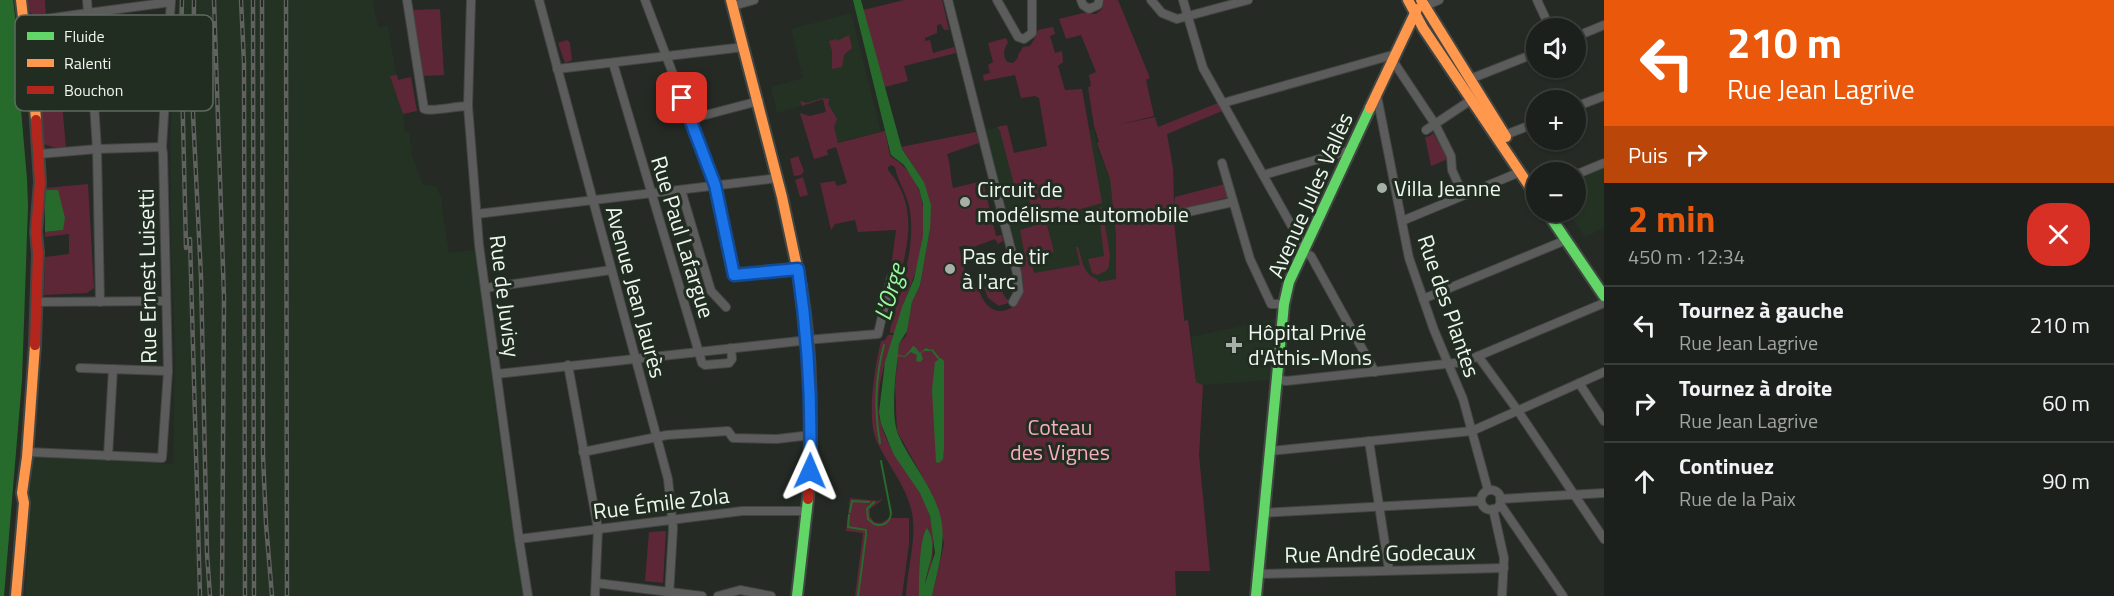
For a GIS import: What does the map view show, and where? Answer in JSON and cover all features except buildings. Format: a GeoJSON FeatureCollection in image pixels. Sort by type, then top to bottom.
{"type":"FeatureCollection","features":[{"type":"Feature","properties":{"kind":"main road"},"geometry":{"type":"LineString","coordinates":[[21,0],[23,15]]}},
{"type":"Feature","properties":{"kind":"main road"},"geometry":{"type":"LineString","coordinates":[[732,3],[778,178],[798,269],[808,340],[811,435],[808,511],[797,596]]}},
{"type":"Feature","properties":{"kind":"main road"},"geometry":{"type":"LineString","coordinates":[[1417,7],[1470,80],[1526,168]]}},
{"type":"Feature","properties":{"kind":"main road"},"geometry":{"type":"LineString","coordinates":[[1417,7],[1471,100],[1526,181]]}},
{"type":"Feature","properties":{"kind":"main road"},"geometry":{"type":"LineString","coordinates":[[1417,7],[1485,104]]}},
{"type":"Feature","properties":{"kind":"main road","name":"Avenue Jules Vallès"},"geometry":{"type":"LineString","coordinates":[[1256,596],[1284,304],[1292,274],[1417,7]]}},
{"type":"Feature","properties":{"kind":"main road"},"geometry":{"type":"LineString","coordinates":[[16,596],[35,360],[39,154],[36,111]]}},
{"type":"Feature","properties":{"kind":"main road"},"geometry":{"type":"LineString","coordinates":[[1554,222],[1604,296]]}},
{"type":"Feature","properties":{"kind":"main road"},"geometry":{"type":"LineString","coordinates":[[1562,222],[1604,284]]}},
{"type":"Feature","properties":{"kind":"street"},"geometry":{"type":"LineString","coordinates":[[87,0],[88,14]]}},
{"type":"Feature","properties":{"kind":"street"},"geometry":{"type":"LineString","coordinates":[[407,0],[424,109],[468,106]]}},
{"type":"Feature","properties":{"kind":"street","name":"Rue de Juvisy"},"geometry":{"type":"LineString","coordinates":[[471,0],[468,106],[477,213],[485,288],[528,596]]}},
{"type":"Feature","properties":{"kind":"street","name":"Avenue Jean Jaurès"},"geometry":{"type":"LineString","coordinates":[[539,0],[668,479],[673,519],[669,594]]}},
{"type":"Feature","properties":{"kind":"street"},"geometry":{"type":"LineString","coordinates":[[645,0],[715,185],[734,275],[798,269]]}},
{"type":"Feature","properties":{"kind":"street"},"geometry":{"type":"LineString","coordinates":[[732,3],[754,0]]}},
{"type":"Feature","properties":{"kind":"street"},"geometry":{"type":"LineString","coordinates":[[948,0],[1017,273],[1018,291],[1013,302]]}},
{"type":"Feature","properties":{"kind":"street"},"geometry":{"type":"LineString","coordinates":[[997,0],[1018,37],[1024,39],[1032,33],[1032,0]]}},
{"type":"Feature","properties":{"kind":"street"},"geometry":{"type":"LineString","coordinates":[[1081,0],[1084,7],[1091,9],[1098,5],[1099,0]]}},
{"type":"Feature","properties":{"kind":"street"},"geometry":{"type":"LineString","coordinates":[[1150,0],[1162,13],[1170,17],[1188,17],[1248,0]]}},
{"type":"Feature","properties":{"kind":"street"},"geometry":{"type":"LineString","coordinates":[[1183,0],[1203,68],[1305,253],[1311,256],[1375,372]]}},
{"type":"Feature","properties":{"kind":"street"},"geometry":{"type":"LineString","coordinates":[[1417,7],[1439,0]]}},
{"type":"Feature","properties":{"kind":"street"},"geometry":{"type":"LineString","coordinates":[[1537,0],[1545,18]]}},
{"type":"Feature","properties":{"kind":"street"},"geometry":{"type":"LineString","coordinates":[[80,15],[171,1]]}},
{"type":"Feature","properties":{"kind":"street"},"geometry":{"type":"LineString","coordinates":[[1586,32],[1604,25]]}},
{"type":"Feature","properties":{"kind":"street"},"geometry":{"type":"LineString","coordinates":[[557,69],[744,47]]}},
{"type":"Feature","properties":{"kind":"street"},"geometry":{"type":"LineString","coordinates":[[1470,80],[1526,57]]}},
{"type":"Feature","properties":{"kind":"street"},"geometry":{"type":"LineString","coordinates":[[1223,104],[1394,58],[1435,124],[1451,156],[1452,170],[1463,195]]}},
{"type":"Feature","properties":{"kind":"street","name":"Rue Paul Lafargue"},"geometry":{"type":"LineString","coordinates":[[613,63],[698,352]]}},
{"type":"Feature","properties":{"kind":"street","name":"Rue des Plantes"},"geometry":{"type":"LineString","coordinates":[[1377,96],[1409,258],[1463,399],[1488,490]]}},
{"type":"Feature","properties":{"kind":"street"},"geometry":{"type":"LineString","coordinates":[[1586,103],[1604,96]]}},
{"type":"Feature","properties":{"kind":"street"},"geometry":{"type":"LineString","coordinates":[[1426,130],[1471,100]]}},
{"type":"Feature","properties":{"kind":"street"},"geometry":{"type":"LineString","coordinates":[[690,119],[759,101]]}},
{"type":"Feature","properties":{"kind":"street"},"geometry":{"type":"LineString","coordinates":[[95,111],[100,302]]}},
{"type":"Feature","properties":{"kind":"street","name":"Rue Ernest Luisetti"},"geometry":{"type":"LineString","coordinates":[[108,456],[162,458],[168,371],[162,147],[163,111]]}},
{"type":"Feature","properties":{"kind":"street"},"geometry":{"type":"LineString","coordinates":[[1505,135],[1526,127]]}},
{"type":"Feature","properties":{"kind":"street"},"geometry":{"type":"LineString","coordinates":[[39,154],[97,148],[162,147]]}},
{"type":"Feature","properties":{"kind":"street"},"geometry":{"type":"LineString","coordinates":[[1263,175],[1351,150]]}},
{"type":"Feature","properties":{"kind":"street"},"geometry":{"type":"LineString","coordinates":[[1222,163],[1250,259],[1271,304],[1284,304]]}},
{"type":"Feature","properties":{"kind":"street"},"geometry":{"type":"LineString","coordinates":[[1586,170],[1604,163]]}},
{"type":"Feature","properties":{"kind":"street"},"geometry":{"type":"LineString","coordinates":[[1402,221],[1520,172]]}},
{"type":"Feature","properties":{"kind":"street"},"geometry":{"type":"LineString","coordinates":[[477,213],[778,178]]}},
{"type":"Feature","properties":{"kind":"street"},"geometry":{"type":"LineString","coordinates":[[681,190],[711,291],[726,307]]}},
{"type":"Feature","properties":{"kind":"street"},"geometry":{"type":"LineString","coordinates":[[1174,215],[1233,202]]}},
{"type":"Feature","properties":{"kind":"street"},"geometry":{"type":"LineString","coordinates":[[1424,300],[1566,240]]}},
{"type":"Feature","properties":{"kind":"street"},"geometry":{"type":"LineString","coordinates":[[485,288],[611,270]]}},
{"type":"Feature","properties":{"kind":"street"},"geometry":{"type":"LineString","coordinates":[[497,374],[878,334],[891,278]]}},
{"type":"Feature","properties":{"kind":"street"},"geometry":{"type":"LineString","coordinates":[[36,302],[166,301]]}},
{"type":"Feature","properties":{"kind":"street"},"geometry":{"type":"LineString","coordinates":[[1277,379],[1286,381],[1464,362],[1604,303]]}},
{"type":"Feature","properties":{"kind":"street"},"geometry":{"type":"LineString","coordinates":[[698,352],[705,365],[730,362],[731,348]]}},
{"type":"Feature","properties":{"kind":"street"},"geometry":{"type":"LineString","coordinates":[[1478,356],[1604,539]]}},
{"type":"Feature","properties":{"kind":"street"},"geometry":{"type":"LineString","coordinates":[[567,365],[598,529],[595,596]]}},
{"type":"Feature","properties":{"kind":"street"},"geometry":{"type":"LineString","coordinates":[[80,368],[168,371]]}},
{"type":"Feature","properties":{"kind":"street"},"geometry":{"type":"LineString","coordinates":[[28,452],[108,456],[113,369]]}},
{"type":"Feature","properties":{"kind":"street"},"geometry":{"type":"LineString","coordinates":[[1269,451],[1472,431],[1604,372]]}},
{"type":"Feature","properties":{"kind":"street"},"geometry":{"type":"LineString","coordinates":[[1579,384],[1604,421]]}},
{"type":"Feature","properties":{"kind":"street"},"geometry":{"type":"LineString","coordinates":[[584,452],[657,437],[728,431],[733,438],[777,439],[811,435]]}},
{"type":"Feature","properties":{"kind":"street"},"geometry":{"type":"LineString","coordinates":[[1370,441],[1389,570]]}},
{"type":"Feature","properties":{"kind":"street"},"geometry":{"type":"LineString","coordinates":[[1502,596],[1504,568],[1498,504],[1496,492],[1488,490],[1482,494],[1481,501],[1485,508],[1498,504],[1574,494],[1604,493]]}},
{"type":"Feature","properties":{"kind":"street"},"geometry":{"type":"LineString","coordinates":[[1263,513],[1481,501]]}},
{"type":"Feature","properties":{"kind":"street"},"geometry":{"type":"LineString","coordinates":[[1498,504],[1563,596]]}},
{"type":"Feature","properties":{"kind":"street","name":"Rue Émile Zola"},"geometry":{"type":"LineString","coordinates":[[519,539],[742,511],[808,511]]}},
{"type":"Feature","properties":{"kind":"street","name":"Rue André Godecaux"},"geometry":{"type":"LineString","coordinates":[[1257,574],[1504,568]]}},
{"type":"Feature","properties":{"kind":"street"},"geometry":{"type":"LineString","coordinates":[[596,583],[669,594],[702,596]]}},
{"type":"Feature","properties":{"kind":"street"},"geometry":{"type":"LineString","coordinates":[[718,596],[740,590],[771,596]]}},
{"type":"Feature","properties":{"kind":"shaded area"},"geometry":{"type":"Polygon","coordinates":[[[0,0],[13,0],[15,111],[21,111],[28,206],[22,380],[4,596],[0,596],[0,0]]]}},
{"type":"Feature","properties":{"kind":"shaded area"},"geometry":{"type":"Polygon","coordinates":[[[178,0],[372,0],[378,27],[388,26],[396,75],[390,76],[403,114],[405,132],[409,131],[412,155],[423,185],[436,186],[443,202],[441,203],[449,253],[475,250],[505,480],[523,596],[25,596],[29,539],[26,534],[33,456],[173,464],[175,350],[171,244],[172,111],[213,111],[213,15],[177,15],[178,0]]]}},
{"type":"Feature","properties":{"kind":"shaded area"},"geometry":{"type":"Polygon","coordinates":[[[853,0],[861,0],[902,149],[924,182],[931,205],[930,229],[920,285],[912,302],[907,331],[899,344],[898,355],[905,356],[913,346],[920,353],[926,348],[933,351],[923,351],[921,354],[923,359],[920,362],[916,361],[917,355],[911,352],[905,357],[898,356],[894,407],[898,434],[935,501],[942,522],[941,554],[932,596],[919,596],[921,550],[927,528],[932,542],[932,556],[925,584],[935,553],[930,516],[920,493],[894,455],[881,424],[879,412],[885,362],[902,307],[914,279],[923,236],[923,204],[919,189],[904,165],[891,155],[853,0]]]}},
{"type":"Feature","properties":{"kind":"shaded area"},"geometry":{"type":"Polygon","coordinates":[[[851,13],[881,132],[835,143],[823,99],[777,113],[771,87],[803,78],[791,29],[851,13]]]}},
{"type":"Feature","properties":{"kind":"shaded area"},"geometry":{"type":"Polygon","coordinates":[[[1007,125],[1014,153],[1064,143],[1062,133],[1094,129],[1098,151],[1110,179],[1116,236],[1116,279],[1090,284],[1024,290],[1020,263],[986,130],[1007,125]]]}},
{"type":"Feature","properties":{"kind":"shaded area"},"geometry":{"type":"Polygon","coordinates":[[[1604,168],[1604,228],[1585,237],[1575,222],[1586,222],[1586,175],[1604,168]]]}},
{"type":"Feature","properties":{"kind":"shaded area"},"geometry":{"type":"Polygon","coordinates":[[[45,190],[58,190],[65,218],[63,230],[45,232],[45,190]]]}},
{"type":"Feature","properties":{"kind":"shaded area","name":"Hôpital Privé d'Athis-Mons"},"geometry":{"type":"Polygon","coordinates":[[[1279,318],[1271,380],[1203,385],[1196,382],[1191,337],[1279,318]]]}},
{"type":"Feature","properties":{"kind":"shaded area"},"geometry":{"type":"Polygon","coordinates":[[[941,358],[944,361],[944,448],[943,459],[939,463],[936,462],[932,390],[935,362],[941,358]]]}},
{"type":"Feature","properties":{"kind":"green space"},"geometry":{"type":"Polygon","coordinates":[[[25,0],[45,0],[46,15],[31,14],[25,0]]]}},
{"type":"Feature","properties":{"kind":"green space"},"geometry":{"type":"Polygon","coordinates":[[[904,0],[942,0],[949,30],[944,30],[941,24],[937,25],[937,33],[925,38],[925,41],[930,40],[933,53],[954,47],[956,53],[904,66],[908,81],[885,87],[863,10],[904,0]]]}},
{"type":"Feature","properties":{"kind":"green space","name":"Coteau des Vignes"},"geometry":{"type":"Polygon","coordinates":[[[1104,0],[1118,0],[1150,78],[1146,80],[1154,116],[1117,125],[1155,117],[1158,127],[1218,103],[1222,111],[1167,134],[1173,168],[1174,205],[1175,197],[1225,184],[1229,197],[1173,211],[1184,321],[1188,320],[1196,382],[1203,385],[1199,455],[1210,571],[1175,571],[1176,596],[932,596],[944,544],[932,494],[897,431],[895,386],[899,344],[906,336],[912,302],[920,285],[930,229],[924,182],[901,147],[976,132],[979,143],[947,154],[953,188],[983,181],[996,236],[1002,235],[1003,241],[998,244],[995,239],[968,249],[966,245],[959,247],[969,290],[978,288],[991,308],[1001,311],[1011,308],[1019,301],[1023,291],[1020,263],[1023,264],[1026,261],[1020,230],[1053,220],[1054,223],[1047,225],[1054,252],[1030,258],[1034,273],[1080,265],[1076,247],[1078,247],[1086,270],[1092,277],[1098,282],[1116,279],[1116,236],[1110,179],[1097,143],[1099,142],[1088,87],[1091,86],[1089,75],[1096,72],[1081,35],[1066,39],[1059,19],[1083,13],[1096,14],[1102,9],[1104,0]]]}},
{"type":"Feature","properties":{"kind":"green space"},"geometry":{"type":"Polygon","coordinates":[[[440,9],[444,75],[423,76],[412,10],[440,9]]]}},
{"type":"Feature","properties":{"kind":"green space"},"geometry":{"type":"Polygon","coordinates":[[[1053,27],[1055,34],[1050,36],[1055,53],[1062,51],[1063,62],[1058,66],[1065,90],[1082,89],[1102,203],[1059,215],[1058,209],[1061,206],[1044,210],[1046,218],[1020,224],[1019,218],[1033,213],[1027,192],[1005,197],[1003,189],[1014,185],[997,127],[1007,125],[1014,153],[1047,146],[1039,98],[1035,96],[1021,98],[1015,75],[984,81],[983,75],[990,73],[988,65],[993,62],[988,43],[1006,38],[1008,42],[1004,57],[1007,62],[1013,63],[1023,47],[1030,46],[1038,30],[1053,27]]]}},
{"type":"Feature","properties":{"kind":"green space"},"geometry":{"type":"Polygon","coordinates":[[[849,35],[852,48],[844,55],[842,67],[832,69],[832,51],[829,41],[836,39],[837,41],[849,35]]]}},
{"type":"Feature","properties":{"kind":"green space"},"geometry":{"type":"Polygon","coordinates":[[[567,40],[570,43],[572,60],[565,63],[558,43],[567,40]]]}},
{"type":"Feature","properties":{"kind":"green space"},"geometry":{"type":"Polygon","coordinates":[[[397,75],[398,80],[411,77],[417,111],[403,114],[390,76],[397,75]]]}},
{"type":"Feature","properties":{"kind":"green space"},"geometry":{"type":"Polygon","coordinates":[[[823,98],[830,99],[828,104],[837,119],[834,127],[838,143],[885,131],[890,156],[906,169],[917,186],[923,204],[924,224],[918,265],[895,333],[890,333],[890,330],[906,271],[911,241],[909,205],[895,167],[891,165],[888,170],[903,196],[908,223],[906,252],[898,281],[893,280],[890,276],[896,230],[858,232],[855,220],[835,224],[831,230],[820,183],[835,181],[837,186],[847,183],[836,147],[827,150],[828,155],[814,159],[800,113],[810,116],[826,112],[823,99],[802,106],[800,101],[807,103],[823,98]]]}},
{"type":"Feature","properties":{"kind":"green space"},"geometry":{"type":"Polygon","coordinates":[[[39,111],[63,111],[66,148],[43,144],[39,111]]]}},
{"type":"Feature","properties":{"kind":"green space"},"geometry":{"type":"Polygon","coordinates":[[[1433,133],[1448,159],[1431,166],[1425,137],[1433,133]]]}},
{"type":"Feature","properties":{"kind":"green space"},"geometry":{"type":"Polygon","coordinates":[[[798,156],[804,171],[801,175],[794,176],[790,159],[798,156]]]}},
{"type":"Feature","properties":{"kind":"green space"},"geometry":{"type":"Polygon","coordinates":[[[803,177],[808,195],[800,197],[795,180],[803,177]]]}},
{"type":"Feature","properties":{"kind":"green space"},"geometry":{"type":"Polygon","coordinates":[[[88,184],[94,288],[87,293],[44,295],[45,257],[69,254],[69,234],[45,237],[45,232],[63,230],[45,188],[88,184]]]}},
{"type":"Feature","properties":{"kind":"green space"},"geometry":{"type":"Polygon","coordinates":[[[1102,207],[1110,255],[1106,271],[1097,275],[1092,273],[1088,259],[1104,256],[1099,215],[1085,216],[1084,212],[1102,207]]]}},
{"type":"Feature","properties":{"kind":"green space"},"geometry":{"type":"Polygon","coordinates":[[[993,284],[996,288],[997,286],[1001,289],[1008,303],[999,306],[988,298],[984,287],[993,284]]]}},
{"type":"Feature","properties":{"kind":"green space"},"geometry":{"type":"Polygon","coordinates":[[[888,335],[894,335],[879,388],[880,421],[890,447],[922,497],[933,534],[933,548],[928,528],[923,538],[919,596],[906,596],[913,544],[910,503],[877,442],[872,420],[876,364],[881,341],[885,340],[888,335]]]}},
{"type":"Feature","properties":{"kind":"green space"},"geometry":{"type":"Polygon","coordinates":[[[883,497],[881,501],[870,509],[870,516],[874,522],[881,523],[889,518],[909,518],[909,544],[902,596],[855,596],[863,533],[846,531],[850,498],[879,501],[883,497]]]}},
{"type":"Feature","properties":{"kind":"green space"},"geometry":{"type":"Polygon","coordinates":[[[666,531],[663,583],[645,581],[649,532],[666,531]]]}},
{"type":"Feature","properties":{"kind":"green space"},"geometry":{"type":"Polygon","coordinates":[[[933,549],[929,573],[925,586],[933,549]]]}},
{"type":"Feature","properties":{"kind":"waterway"},"geometry":{"type":"LineString","coordinates":[[880,443],[876,394],[884,345]]}},
{"type":"Feature","properties":{"kind":"waterway"},"geometry":{"type":"LineString","coordinates":[[932,350],[940,360]]}},
{"type":"Feature","properties":{"kind":"waterway"},"geometry":{"type":"LineString","coordinates":[[874,502],[867,509],[868,519],[880,525],[889,519],[891,513],[881,461]]}},
{"type":"Feature","properties":{"kind":"waterway"},"geometry":{"type":"LineString","coordinates":[[850,512],[852,501],[869,502]]}},
{"type":"Feature","properties":{"kind":"waterway"},"geometry":{"type":"LineString","coordinates":[[849,515],[848,527],[866,530],[866,534]]}},
{"type":"Feature","properties":{"kind":"waterway"},"geometry":{"type":"LineString","coordinates":[[858,596],[866,535]]}},
{"type":"Feature","properties":{"kind":"railway"},"geometry":{"type":"LineString","coordinates":[[182,0],[182,15]]}},
{"type":"Feature","properties":{"kind":"railway"},"geometry":{"type":"LineString","coordinates":[[194,0],[194,15]]}},
{"type":"Feature","properties":{"kind":"railway"},"geometry":{"type":"LineString","coordinates":[[214,0],[224,298],[222,596]]}},
{"type":"Feature","properties":{"kind":"railway"},"geometry":{"type":"LineString","coordinates":[[241,0],[244,63],[245,596]]}},
{"type":"Feature","properties":{"kind":"railway"},"geometry":{"type":"LineString","coordinates":[[253,0],[254,596]]}},
{"type":"Feature","properties":{"kind":"railway"},"geometry":{"type":"LineString","coordinates":[[262,0],[263,456],[272,596]]}},
{"type":"Feature","properties":{"kind":"railway"},"geometry":{"type":"LineString","coordinates":[[286,0],[287,596]]}},
{"type":"Feature","properties":{"kind":"railway"},"geometry":{"type":"LineString","coordinates":[[183,111],[186,248]]}},
{"type":"Feature","properties":{"kind":"railway"},"geometry":{"type":"LineString","coordinates":[[193,111],[201,277],[207,554],[210,596]]}},
{"type":"Feature","properties":{"kind":"railway"},"geometry":{"type":"LineString","coordinates":[[190,239],[200,596]]}},
{"type":"Feature","properties":{"kind":"traffic: fast"},"geometry":{"type":"LineString","coordinates":[[1256,596],[1284,304],[1289,282],[1370,108]]}},
{"type":"Feature","properties":{"kind":"traffic: fast"},"geometry":{"type":"LineString","coordinates":[[1554,222],[1604,296]]}},
{"type":"Feature","properties":{"kind":"traffic: fast"},"geometry":{"type":"LineString","coordinates":[[797,596],[808,499]]}},
{"type":"Feature","properties":{"kind":"traffic: slow"},"geometry":{"type":"LineString","coordinates":[[21,0],[23,15]]}},
{"type":"Feature","properties":{"kind":"traffic: slow"},"geometry":{"type":"LineString","coordinates":[[731,0],[782,197],[801,286]]}},
{"type":"Feature","properties":{"kind":"traffic: slow"},"geometry":{"type":"LineString","coordinates":[[1408,0],[1423,28],[1526,181]]}},
{"type":"Feature","properties":{"kind":"traffic: slow"},"geometry":{"type":"LineString","coordinates":[[1421,0],[1506,137]]}},
{"type":"Feature","properties":{"kind":"traffic: slow"},"geometry":{"type":"LineString","coordinates":[[1370,108],[1417,9]]}},
{"type":"Feature","properties":{"kind":"traffic: slow"},"geometry":{"type":"LineString","coordinates":[[35,111],[36,120]]}},
{"type":"Feature","properties":{"kind":"traffic: slow"},"geometry":{"type":"LineString","coordinates":[[16,596],[35,345]]}},
{"type":"Feature","properties":{"kind":"traffic: jam"},"geometry":{"type":"LineString","coordinates":[[35,345],[38,253],[36,232],[40,182],[36,120]]}},
{"type":"Feature","properties":{"kind":"traffic: jam"},"geometry":{"type":"LineString","coordinates":[[801,286],[808,339],[810,392],[808,499]]}},
{"type":"Feature","properties":{"kind":"place","name":"Villa Jeanne"},"geometry":{"type":"Point","coordinates":[1382,188]}},
{"type":"Feature","properties":{"kind":"place","name":"Circuit de modélisme automobile"},"geometry":{"type":"Point","coordinates":[965,202]}},
{"type":"Feature","properties":{"kind":"place","name":"Pas de tir à l'arc"},"geometry":{"type":"Point","coordinates":[950,269]}},
{"type":"Feature","properties":{"kind":"place","name":"Hôpital Privé d'Athis-Mons"},"geometry":{"type":"Point","coordinates":[1234,345]}},
{"type":"Feature","properties":{"kind":"route"},"geometry":{"type":"LineString","coordinates":[[682,98],[715,185],[734,275],[798,269],[808,340],[810,471]]}},
{"type":"Feature","properties":{"kind":"water label","name":"L'Orge"},"geometry":{"type":"Point","coordinates":[890,292]}}]}
